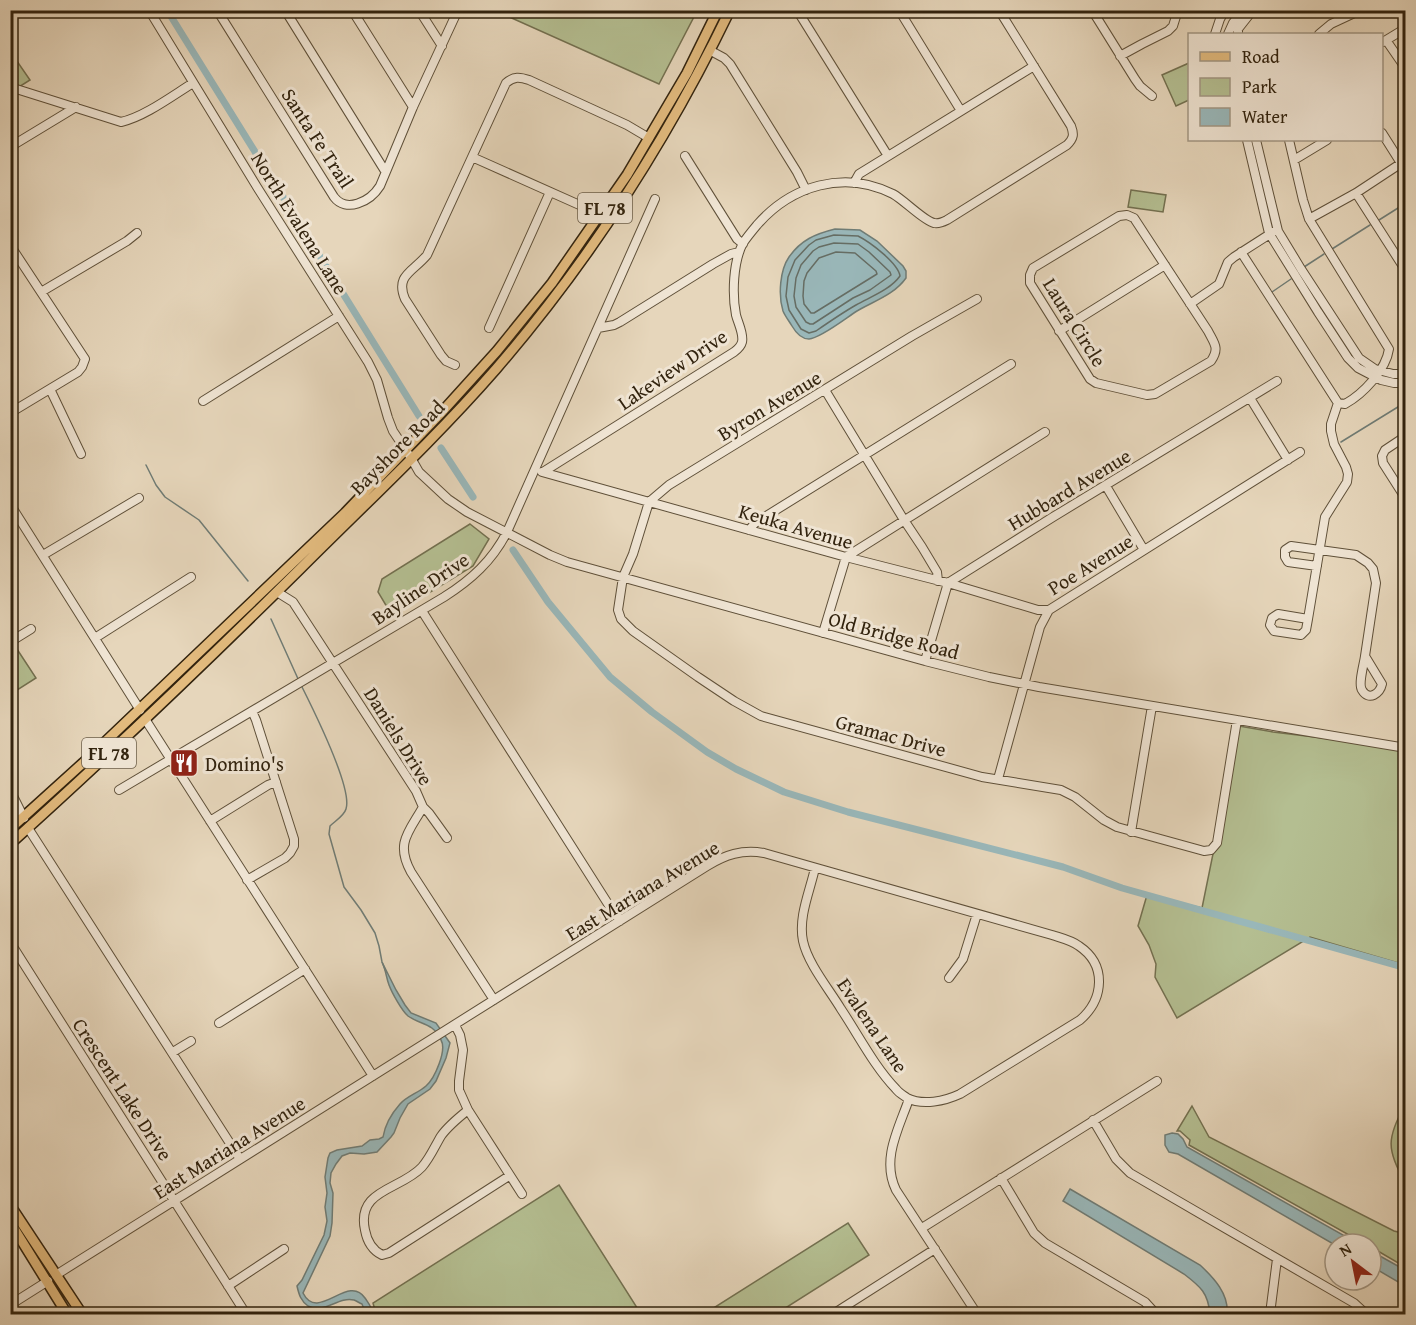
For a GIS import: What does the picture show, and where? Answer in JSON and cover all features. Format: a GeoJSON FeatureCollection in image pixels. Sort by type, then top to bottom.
{"type":"FeatureCollection","features":[{"type":"Feature","properties":{"kind":"main road","name":"Bayshore Road"},"geometry":{"type":"LineString","coordinates":[[10,844],[75,786],[277,592],[408,454],[497,351],[552,283],[627,175],[687,73],[718,10]]}},
{"type":"Feature","properties":{"kind":"main road","name":"Bayshore Road"},"geometry":{"type":"LineString","coordinates":[[10,829],[140,710],[496,369],[548,305],[610,220],[684,102],[730,10]]}},
{"type":"Feature","properties":{"kind":"main road"},"geometry":{"type":"LineString","coordinates":[[710,27],[712,47]]}},
{"type":"Feature","properties":{"kind":"main road"},"geometry":{"type":"LineString","coordinates":[[649,138],[653,154]]}},
{"type":"Feature","properties":{"kind":"main road"},"geometry":{"type":"LineString","coordinates":[[145,719],[153,703],[230,628],[235,618]]}},
{"type":"Feature","properties":{"kind":"main road"},"geometry":{"type":"LineString","coordinates":[[75,786],[77,779],[132,724],[140,710]]}},
{"type":"Feature","properties":{"kind":"main road"},"geometry":{"type":"LineString","coordinates":[[10,1205],[57,1286],[73,1301],[82,1314]]}},
{"type":"Feature","properties":{"kind":"main road"},"geometry":{"type":"LineString","coordinates":[[10,1227],[15,1230],[52,1278],[67,1314]]}},
{"type":"Feature","properties":{"kind":"street","name":"North Evalena Lane"},"geometry":{"type":"LineString","coordinates":[[149,10],[368,362],[377,380],[387,418],[408,454]]}},
{"type":"Feature","properties":{"kind":"street","name":"Santa Fe Trail"},"geometry":{"type":"LineString","coordinates":[[218,10],[338,203],[345,205],[352,205],[376,193],[458,10]]}},
{"type":"Feature","properties":{"kind":"street"},"geometry":{"type":"LineString","coordinates":[[285,10],[385,171]]}},
{"type":"Feature","properties":{"kind":"street"},"geometry":{"type":"LineString","coordinates":[[352,10],[413,107]]}},
{"type":"Feature","properties":{"kind":"street"},"geometry":{"type":"LineString","coordinates":[[419,10],[442,46]]}},
{"type":"Feature","properties":{"kind":"street"},"geometry":{"type":"LineString","coordinates":[[797,10],[888,156]]}},
{"type":"Feature","properties":{"kind":"street"},"geometry":{"type":"LineString","coordinates":[[899,10],[961,111]]}},
{"type":"Feature","properties":{"kind":"street"},"geometry":{"type":"LineString","coordinates":[[854,183],[859,174],[1034,66],[999,10]]}},
{"type":"Feature","properties":{"kind":"street"},"geometry":{"type":"LineString","coordinates":[[1092,10],[1135,79],[1152,96]]}},
{"type":"Feature","properties":{"kind":"street"},"geometry":{"type":"LineString","coordinates":[[1120,56],[1168,31],[1173,26],[1178,10]]}},
{"type":"Feature","properties":{"kind":"street"},"geometry":{"type":"LineString","coordinates":[[1215,33],[1226,10]]}},
{"type":"Feature","properties":{"kind":"street"},"geometry":{"type":"LineString","coordinates":[[1228,33],[1243,10]]}},
{"type":"Feature","properties":{"kind":"street"},"geometry":{"type":"LineString","coordinates":[[1238,33],[1238,29],[1253,10]]}},
{"type":"Feature","properties":{"kind":"street"},"geometry":{"type":"LineString","coordinates":[[1319,33],[1328,26],[1361,10]]}},
{"type":"Feature","properties":{"kind":"street"},"geometry":{"type":"LineString","coordinates":[[1406,28],[1384,41],[1406,69]]}},
{"type":"Feature","properties":{"kind":"street"},"geometry":{"type":"LineString","coordinates":[[712,47],[730,64],[806,190]]}},
{"type":"Feature","properties":{"kind":"street","name":"Lakeview Drive"},"geometry":{"type":"LineString","coordinates":[[539,471],[740,348],[743,340],[734,299],[736,262],[739,252],[757,225],[775,207],[790,197],[827,185],[854,183],[888,192],[903,200],[926,219],[933,223],[940,223],[1072,140],[1074,133],[1071,126],[1034,66]]}},
{"type":"Feature","properties":{"kind":"street"},"geometry":{"type":"LineString","coordinates":[[455,365],[446,361],[441,355],[405,299],[401,283],[427,255],[506,82],[520,77],[533,82],[627,125],[649,138]]}},
{"type":"Feature","properties":{"kind":"street"},"geometry":{"type":"LineString","coordinates":[[10,87],[121,122],[141,114],[193,83]]}},
{"type":"Feature","properties":{"kind":"street"},"geometry":{"type":"LineString","coordinates":[[10,147],[76,107]]}},
{"type":"Feature","properties":{"kind":"street"},"geometry":{"type":"LineString","coordinates":[[1309,219],[1403,168],[1383,135]]}},
{"type":"Feature","properties":{"kind":"street"},"geometry":{"type":"LineString","coordinates":[[1247,141],[1273,232],[1287,248],[1355,354],[1387,382],[1406,383]]}},
{"type":"Feature","properties":{"kind":"street"},"geometry":{"type":"LineString","coordinates":[[1256,141],[1274,218],[1273,232]]}},
{"type":"Feature","properties":{"kind":"street"},"geometry":{"type":"LineString","coordinates":[[1241,252],[1338,403],[1345,404],[1369,386],[1388,356],[1389,349],[1309,219],[1289,141]]}},
{"type":"Feature","properties":{"kind":"street"},"geometry":{"type":"LineString","coordinates":[[1294,160],[1325,141]]}},
{"type":"Feature","properties":{"kind":"street"},"geometry":{"type":"LineString","coordinates":[[685,156],[737,239],[743,244]]}},
{"type":"Feature","properties":{"kind":"street"},"geometry":{"type":"LineString","coordinates":[[472,157],[600,216]]}},
{"type":"Feature","properties":{"kind":"street"},"geometry":{"type":"LineString","coordinates":[[489,328],[550,192]]}},
{"type":"Feature","properties":{"kind":"street"},"geometry":{"type":"LineString","coordinates":[[1356,193],[1406,271]]}},
{"type":"Feature","properties":{"kind":"street","name":"Bayline Drive"},"geometry":{"type":"LineString","coordinates":[[119,790],[422,611],[454,591],[481,570],[507,532],[539,471],[598,328],[655,199]]}},
{"type":"Feature","properties":{"kind":"street","name":"Laura Circle"},"geometry":{"type":"LineString","coordinates":[[1127,215],[1134,218],[1190,304],[1208,331],[1216,348],[1215,355],[1202,367],[1155,394],[1147,395],[1090,380],[1030,283],[1029,275],[1034,268],[1119,216],[1127,215]]}},
{"type":"Feature","properties":{"kind":"street"},"geometry":{"type":"LineString","coordinates":[[1190,304],[1219,284],[1228,262],[1273,232]]}},
{"type":"Feature","properties":{"kind":"street"},"geometry":{"type":"LineString","coordinates":[[41,292],[127,241],[136,233]]}},
{"type":"Feature","properties":{"kind":"street"},"geometry":{"type":"LineString","coordinates":[[10,246],[85,359],[78,372],[10,413]]}},
{"type":"Feature","properties":{"kind":"street"},"geometry":{"type":"LineString","coordinates":[[598,328],[620,322],[713,264],[739,252]]}},
{"type":"Feature","properties":{"kind":"street"},"geometry":{"type":"LineString","coordinates":[[1059,332],[1165,265]]}},
{"type":"Feature","properties":{"kind":"street","name":"Byron Avenue"},"geometry":{"type":"LineString","coordinates":[[649,502],[669,485],[976,299]]}},
{"type":"Feature","properties":{"kind":"street"},"geometry":{"type":"LineString","coordinates":[[203,400],[339,316]]}},
{"type":"Feature","properties":{"kind":"street"},"geometry":{"type":"LineString","coordinates":[[749,530],[755,523],[1011,364]]}},
{"type":"Feature","properties":{"kind":"street"},"geometry":{"type":"LineString","coordinates":[[1377,374],[1406,374]]}},
{"type":"Feature","properties":{"kind":"street","name":"Hubbard Avenue"},"geometry":{"type":"LineString","coordinates":[[948,583],[1277,381]]}},
{"type":"Feature","properties":{"kind":"street"},"geometry":{"type":"LineString","coordinates":[[50,389],[81,454]]}},
{"type":"Feature","properties":{"kind":"street"},"geometry":{"type":"LineString","coordinates":[[825,390],[937,572],[938,581]]}},
{"type":"Feature","properties":{"kind":"street"},"geometry":{"type":"LineString","coordinates":[[1250,398],[1288,460]]}},
{"type":"Feature","properties":{"kind":"street"},"geometry":{"type":"LineString","coordinates":[[1308,619],[1278,615],[1272,618],[1270,625],[1274,631],[1301,635],[1306,630],[1308,619],[1317,566],[1319,551],[1325,517],[1347,482],[1346,467],[1334,444],[1331,431],[1338,403]]}},
{"type":"Feature","properties":{"kind":"street"},"geometry":{"type":"LineString","coordinates":[[823,633],[846,557],[1045,432]]}},
{"type":"Feature","properties":{"kind":"street"},"geometry":{"type":"LineString","coordinates":[[1406,436],[1385,450],[1382,456],[1383,463],[1406,499]]}},
{"type":"Feature","properties":{"kind":"street","name":"Poe Avenue"},"geometry":{"type":"LineString","coordinates":[[998,779],[1040,627],[1049,610],[1300,453]]}},
{"type":"Feature","properties":{"kind":"street","name":"Old Bridge Road"},"geometry":{"type":"LineString","coordinates":[[408,454],[419,472],[448,499],[475,517],[559,559],[925,661],[1025,684],[1406,748]]}},
{"type":"Feature","properties":{"kind":"street","name":"Keuka Avenue"},"geometry":{"type":"LineString","coordinates":[[539,471],[846,557],[948,583],[1038,610],[1049,610]]}},
{"type":"Feature","properties":{"kind":"street"},"geometry":{"type":"LineString","coordinates":[[1106,486],[1144,550]]}},
{"type":"Feature","properties":{"kind":"street"},"geometry":{"type":"LineString","coordinates":[[43,555],[139,498]]}},
{"type":"Feature","properties":{"kind":"street"},"geometry":{"type":"LineString","coordinates":[[623,577],[633,554],[649,502]]}},
{"type":"Feature","properties":{"kind":"street"},"geometry":{"type":"LineString","coordinates":[[10,504],[140,710]]}},
{"type":"Feature","properties":{"kind":"street"},"geometry":{"type":"LineString","coordinates":[[1317,566],[1288,562],[1285,550],[1291,546],[1356,555],[1373,569],[1376,583],[1360,684],[1367,695],[1374,695],[1381,691],[1383,684],[1365,656]]}},
{"type":"Feature","properties":{"kind":"street"},"geometry":{"type":"LineString","coordinates":[[95,638],[190,577]]}},
{"type":"Feature","properties":{"kind":"street","name":"Gramac Drive"},"geometry":{"type":"LineString","coordinates":[[623,577],[618,610],[627,626],[698,676],[761,716],[982,777],[1068,793],[1111,825],[1204,852],[1211,850],[1217,843],[1238,720]]}},
{"type":"Feature","properties":{"kind":"street"},"geometry":{"type":"LineString","coordinates":[[925,661],[948,583]]}},
{"type":"Feature","properties":{"kind":"street","name":"Daniels Drive"},"geometry":{"type":"LineString","coordinates":[[277,592],[293,602],[416,792],[423,807],[405,837],[403,844],[405,859],[411,872],[494,1000]]}},
{"type":"Feature","properties":{"kind":"street"},"geometry":{"type":"LineString","coordinates":[[422,611],[620,921]]}},
{"type":"Feature","properties":{"kind":"street"},"geometry":{"type":"LineString","coordinates":[[10,642],[31,629]]}},
{"type":"Feature","properties":{"kind":"street"},"geometry":{"type":"LineString","coordinates":[[1131,832],[1152,706]]}},
{"type":"Feature","properties":{"kind":"street"},"geometry":{"type":"LineString","coordinates":[[247,880],[285,858],[294,846],[294,839],[252,711]]}},
{"type":"Feature","properties":{"kind":"street"},"geometry":{"type":"LineString","coordinates":[[145,719],[373,1076]]}},
{"type":"Feature","properties":{"kind":"street"},"geometry":{"type":"LineString","coordinates":[[10,768],[13,774],[13,796],[24,818]]}},
{"type":"Feature","properties":{"kind":"street"},"geometry":{"type":"LineString","coordinates":[[210,821],[276,782]]}},
{"type":"Feature","properties":{"kind":"street"},"geometry":{"type":"LineString","coordinates":[[423,807],[447,838]]}},
{"type":"Feature","properties":{"kind":"street"},"geometry":{"type":"LineString","coordinates":[[28,828],[240,1159]]}},
{"type":"Feature","properties":{"kind":"street","name":"East Mariana Avenue"},"geometry":{"type":"LineString","coordinates":[[10,1305],[707,866],[735,853],[749,851],[764,853],[1059,937],[1080,946],[1090,956],[1096,968],[1099,983],[1097,996],[1090,1009],[1080,1020],[960,1094],[939,1101],[924,1102],[909,1099]]}},
{"type":"Feature","properties":{"kind":"street","name":"Evalena Lane"},"geometry":{"type":"LineString","coordinates":[[815,868],[802,920],[805,949],[885,1075],[900,1094],[909,1099],[891,1152],[891,1177],[896,1190],[975,1312]]}},
{"type":"Feature","properties":{"kind":"street"},"geometry":{"type":"LineString","coordinates":[[949,978],[963,959],[977,914]]}},
{"type":"Feature","properties":{"kind":"street","name":"Crescent Lake Drive"},"geometry":{"type":"LineString","coordinates":[[10,942],[246,1314]]}},
{"type":"Feature","properties":{"kind":"street"},"geometry":{"type":"LineString","coordinates":[[219,1023],[304,969]]}},
{"type":"Feature","properties":{"kind":"street"},"geometry":{"type":"LineString","coordinates":[[455,1025],[463,1050],[459,1090],[468,1110],[522,1194]]}},
{"type":"Feature","properties":{"kind":"street"},"geometry":{"type":"LineString","coordinates":[[173,1052],[191,1041]]}},
{"type":"Feature","properties":{"kind":"street"},"geometry":{"type":"LineString","coordinates":[[922,1228],[1156,1081]]}},
{"type":"Feature","properties":{"kind":"street"},"geometry":{"type":"LineString","coordinates":[[468,1110],[444,1132],[420,1170],[407,1180],[373,1197],[368,1203],[364,1228],[369,1244],[375,1252],[382,1255],[389,1253],[509,1176]]}},
{"type":"Feature","properties":{"kind":"street"},"geometry":{"type":"LineString","coordinates":[[1093,1120],[1116,1159],[1130,1173],[1354,1303],[1366,1314]]}},
{"type":"Feature","properties":{"kind":"street"},"geometry":{"type":"LineString","coordinates":[[1000,1178],[1030,1227],[1045,1243],[1145,1302],[1156,1314]]}},
{"type":"Feature","properties":{"kind":"street"},"geometry":{"type":"LineString","coordinates":[[228,1286],[284,1249]]}},
{"type":"Feature","properties":{"kind":"street"},"geometry":{"type":"LineString","coordinates":[[833,1314],[935,1249]]}},
{"type":"Feature","properties":{"kind":"street"},"geometry":{"type":"LineString","coordinates":[[1270,1314],[1277,1259]]}},
{"type":"Feature","properties":{"kind":"street"},"geometry":{"type":"LineString","coordinates":[[965,1314],[975,1312]]}},
{"type":"Feature","properties":{"kind":"green space"},"geometry":{"type":"Polygon","coordinates":[[[697,10],[659,84],[496,11],[697,10]]]}},
{"type":"Feature","properties":{"kind":"green space"},"geometry":{"type":"Polygon","coordinates":[[[10,51],[30,80],[11,92],[10,92],[10,51]]]}},
{"type":"Feature","properties":{"kind":"green space"},"geometry":{"type":"Polygon","coordinates":[[[1188,63],[1188,100],[1176,106],[1162,75],[1188,63]]]}},
{"type":"Feature","properties":{"kind":"green space"},"geometry":{"type":"Polygon","coordinates":[[[1131,190],[1166,195],[1163,212],[1128,207],[1131,190]]]}},
{"type":"Feature","properties":{"kind":"green space"},"geometry":{"type":"Polygon","coordinates":[[[470,524],[489,539],[473,566],[401,610],[387,607],[378,592],[382,579],[470,524]]]}},
{"type":"Feature","properties":{"kind":"green space"},"geometry":{"type":"Polygon","coordinates":[[[13,643],[36,678],[11,694],[11,644],[13,643]]]}},
{"type":"Feature","properties":{"kind":"green space"},"geometry":{"type":"Polygon","coordinates":[[[1239,726],[1405,748],[1405,965],[1310,937],[1177,1018],[1155,977],[1156,964],[1149,945],[1138,926],[1147,895],[1202,908],[1239,726]]]}},
{"type":"Feature","properties":{"kind":"green space"},"geometry":{"type":"Polygon","coordinates":[[[1405,1105],[1405,1182],[1394,1161],[1391,1144],[1395,1126],[1405,1105]]]}},
{"type":"Feature","properties":{"kind":"green space"},"geometry":{"type":"Polygon","coordinates":[[[1192,1106],[1209,1137],[1394,1231],[1405,1230],[1405,1267],[1383,1254],[1383,1232],[1344,1232],[1189,1145],[1190,1140],[1177,1131],[1192,1106]]]}},
{"type":"Feature","properties":{"kind":"green space"},"geometry":{"type":"Polygon","coordinates":[[[559,1185],[641,1314],[376,1314],[373,1303],[559,1185]]]}},
{"type":"Feature","properties":{"kind":"green space"},"geometry":{"type":"Polygon","coordinates":[[[848,1223],[869,1255],[776,1314],[704,1314],[848,1223]]]}},
{"type":"Feature","properties":{"kind":"water"},"geometry":{"type":"Polygon","coordinates":[[[835,229],[860,230],[877,241],[903,266],[906,278],[890,293],[820,335],[806,339],[795,331],[783,311],[780,290],[782,276],[789,257],[804,242],[835,229]]]}},
{"type":"Feature","properties":{"kind":"water"},"geometry":{"type":"Polygon","coordinates":[[[382,962],[411,1013],[436,1023],[450,1043],[436,1081],[430,1089],[408,1104],[391,1137],[377,1152],[350,1153],[342,1156],[331,1173],[330,1183],[333,1193],[330,1236],[303,1293],[309,1301],[317,1303],[342,1293],[358,1292],[365,1298],[373,1314],[366,1314],[362,1304],[348,1299],[325,1307],[314,1308],[304,1302],[297,1286],[324,1235],[327,1221],[325,1177],[330,1153],[362,1146],[370,1140],[383,1137],[394,1111],[403,1101],[429,1082],[441,1057],[442,1045],[438,1034],[430,1027],[408,1016],[403,1010],[390,988],[382,962]]]}},
{"type":"Feature","properties":{"kind":"water"},"geometry":{"type":"Polygon","coordinates":[[[1178,1134],[1187,1147],[1338,1232],[1323,1232],[1323,1238],[1178,1154],[1169,1152],[1165,1145],[1165,1135],[1178,1134]]]}},
{"type":"Feature","properties":{"kind":"water"},"geometry":{"type":"Polygon","coordinates":[[[1070,1189],[1200,1265],[1223,1293],[1227,1314],[1210,1314],[1203,1291],[1184,1274],[1063,1201],[1070,1189]]]}},
{"type":"Feature","properties":{"kind":"water"},"geometry":{"type":"Polygon","coordinates":[[[1383,1258],[1405,1270],[1405,1286],[1383,1273],[1383,1258]]]}},
{"type":"Feature","properties":{"kind":"waterway"},"geometry":{"type":"LineString","coordinates":[[167,10],[419,416]]}},
{"type":"Feature","properties":{"kind":"waterway"},"geometry":{"type":"LineString","coordinates":[[1379,220],[1406,203]]}},
{"type":"Feature","properties":{"kind":"waterway"},"geometry":{"type":"LineString","coordinates":[[1332,249],[1370,225]]}},
{"type":"Feature","properties":{"kind":"waterway"},"geometry":{"type":"LineString","coordinates":[[1304,267],[1324,254]]}},
{"type":"Feature","properties":{"kind":"waterway"},"geometry":{"type":"LineString","coordinates":[[1272,292],[1291,279]]}},
{"type":"Feature","properties":{"kind":"waterway"},"geometry":{"type":"LineString","coordinates":[[1341,442],[1406,402]]}},
{"type":"Feature","properties":{"kind":"waterway"},"geometry":{"type":"LineString","coordinates":[[441,448],[473,497]]}},
{"type":"Feature","properties":{"kind":"waterway"},"geometry":{"type":"LineString","coordinates":[[146,465],[165,497],[199,520],[248,581]]}},
{"type":"Feature","properties":{"kind":"waterway"},"geometry":{"type":"LineString","coordinates":[[513,550],[548,602],[610,677],[652,712],[707,752],[784,792],[848,812],[1063,867],[1122,888],[1406,968]]}},
{"type":"Feature","properties":{"kind":"waterway"},"geometry":{"type":"LineString","coordinates":[[271,619],[299,681]]}},
{"type":"Feature","properties":{"kind":"waterway"},"geometry":{"type":"LineString","coordinates":[[301,685],[338,766],[347,799],[345,812],[330,826],[329,834],[344,887],[375,933],[386,972]]}},
{"type":"Feature","properties":{"kind":"place","name":"Domino's"},"geometry":{"type":"Point","coordinates":[184,763]}}]}
